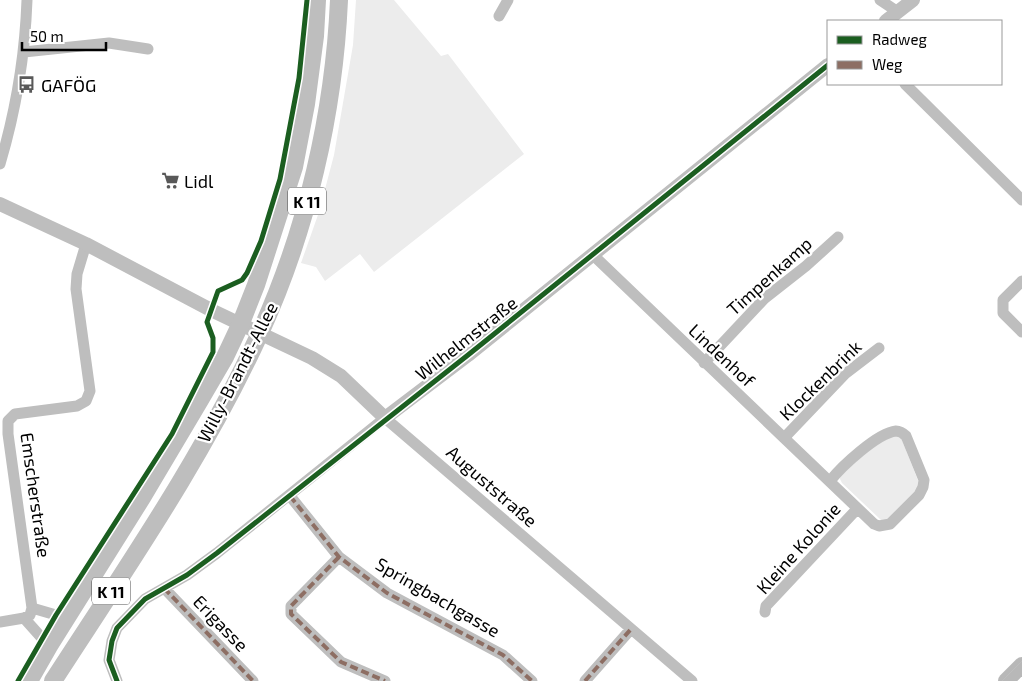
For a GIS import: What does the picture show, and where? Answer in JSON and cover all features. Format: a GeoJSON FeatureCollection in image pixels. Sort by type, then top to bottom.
{"type":"FeatureCollection","features":[{"type":"Feature","properties":{"kind":"main road","name":"Willy-Brandt-Allee"},"geometry":{"type":"LineString","coordinates":[[29,681],[200,400],[241,323],[256,285],[294,167],[306,104],[318,0]]}},
{"type":"Feature","properties":{"kind":"main road","name":"Willy-Brandt-Allee"},"geometry":{"type":"LineString","coordinates":[[53,681],[169,500],[213,424],[261,332],[277,293],[305,210],[325,128],[334,65],[339,0]]}},
{"type":"Feature","properties":{"kind":"main road"},"geometry":{"type":"LineString","coordinates":[[1006,681],[1022,665]]}},
{"type":"Feature","properties":{"kind":"street"},"geometry":{"type":"LineString","coordinates":[[0,164],[19,87],[24,52],[27,0]]}},
{"type":"Feature","properties":{"kind":"street"},"geometry":{"type":"LineString","coordinates":[[499,16],[508,0]]}},
{"type":"Feature","properties":{"kind":"street"},"geometry":{"type":"LineString","coordinates":[[880,0],[898,12]]}},
{"type":"Feature","properties":{"kind":"street"},"geometry":{"type":"LineString","coordinates":[[887,20],[914,0]]}},
{"type":"Feature","properties":{"kind":"street"},"geometry":{"type":"LineString","coordinates":[[24,52],[109,43],[148,48]]}},
{"type":"Feature","properties":{"kind":"street","name":"Wilhelmstraße"},"geometry":{"type":"LineString","coordinates":[[117,681],[109,660],[112,642],[117,628],[145,599],[187,575],[290,496],[827,66]]}},
{"type":"Feature","properties":{"kind":"street"},"geometry":{"type":"LineString","coordinates":[[906,85],[1022,200]]}},
{"type":"Feature","properties":{"kind":"street"},"geometry":{"type":"LineString","coordinates":[[0,204],[86,244],[211,310],[261,332]]}},
{"type":"Feature","properties":{"kind":"street","name":"Timpenkamp"},"geometry":{"type":"LineString","coordinates":[[704,363],[764,299],[806,266],[838,237]]}},
{"type":"Feature","properties":{"kind":"street","name":"Emscherstraße"},"geometry":{"type":"LineString","coordinates":[[32,608],[8,434],[8,420],[15,414],[77,406],[86,401],[90,391],[76,289],[77,274],[86,244]]}},
{"type":"Feature","properties":{"kind":"street","name":"Lindenhof"},"geometry":{"type":"LineString","coordinates":[[592,254],[874,524],[879,526],[890,524],[920,494],[924,480],[906,436],[902,432],[896,431],[885,435],[857,454],[830,481]]}},
{"type":"Feature","properties":{"kind":"street"},"geometry":{"type":"LineString","coordinates":[[1022,281],[1003,300],[1003,313],[1022,332]]}},
{"type":"Feature","properties":{"kind":"street","name":"Auguststraße"},"geometry":{"type":"LineString","coordinates":[[261,332],[312,358],[341,376],[385,418],[692,681]]}},
{"type":"Feature","properties":{"kind":"street","name":"Klockenbrink"},"geometry":{"type":"LineString","coordinates":[[784,438],[845,374],[879,348]]}},
{"type":"Feature","properties":{"kind":"street","name":"Springbachgasse"},"geometry":{"type":"LineString","coordinates":[[290,496],[338,557],[387,593],[503,655],[532,681]]}},
{"type":"Feature","properties":{"kind":"street","name":"Kleine Kolonie"},"geometry":{"type":"LineString","coordinates":[[765,612],[766,606],[857,508]]}},
{"type":"Feature","properties":{"kind":"street"},"geometry":{"type":"LineString","coordinates":[[338,557],[291,606],[291,614],[341,662],[385,681]]}},
{"type":"Feature","properties":{"kind":"street","name":"Erigasse"},"geometry":{"type":"LineString","coordinates":[[164,588],[253,681]]}},
{"type":"Feature","properties":{"kind":"street"},"geometry":{"type":"LineString","coordinates":[[0,622],[24,618],[30,615],[32,608],[56,615],[64,622]]}},
{"type":"Feature","properties":{"kind":"street"},"geometry":{"type":"LineString","coordinates":[[24,618],[49,646]]}},
{"type":"Feature","properties":{"kind":"street"},"geometry":{"type":"LineString","coordinates":[[585,681],[631,629]]}},
{"type":"Feature","properties":{"kind":"shaded area"},"geometry":{"type":"Polygon","coordinates":[[[356,0],[394,0],[441,56],[448,54],[524,154],[374,272],[360,254],[325,281],[316,267],[301,263],[319,212],[334,155],[353,45],[356,0]]]}},
{"type":"Feature","properties":{"kind":"shaded area"},"geometry":{"type":"Polygon","coordinates":[[[897,435],[901,438],[919,483],[917,489],[887,520],[881,520],[842,483],[839,477],[874,447],[897,435]]]}},
{"type":"Feature","properties":{"kind":"tram line"},"geometry":{"type":"LineString","coordinates":[[1002,681],[1022,661]]}},
{"type":"Feature","properties":{"kind":"marked path"},"geometry":{"type":"LineString","coordinates":[[290,496],[339,557],[387,593],[503,655],[532,681]]}},
{"type":"Feature","properties":{"kind":"marked path"},"geometry":{"type":"LineString","coordinates":[[339,557],[291,606],[291,614],[341,662],[385,681]]}},
{"type":"Feature","properties":{"kind":"marked path"},"geometry":{"type":"LineString","coordinates":[[164,588],[253,681]]}},
{"type":"Feature","properties":{"kind":"marked path"},"geometry":{"type":"LineString","coordinates":[[585,681],[631,629]]}},
{"type":"Feature","properties":{"kind":"cycle path"},"geometry":{"type":"LineString","coordinates":[[18,681],[56,615],[172,434],[213,352],[213,338],[207,322],[218,291],[242,280],[261,241],[280,179],[299,78],[307,0]]}},
{"type":"Feature","properties":{"kind":"cycle path"},"geometry":{"type":"LineString","coordinates":[[117,681],[109,660],[112,641],[117,628],[145,599],[187,575],[217,553],[468,355],[827,66]]}},
{"type":"Feature","properties":{"kind":"place","name":"GAFÖG"},"geometry":{"type":"Point","coordinates":[27,85]}},
{"type":"Feature","properties":{"kind":"place","name":"Lidl"},"geometry":{"type":"Point","coordinates":[170,181]}}]}
